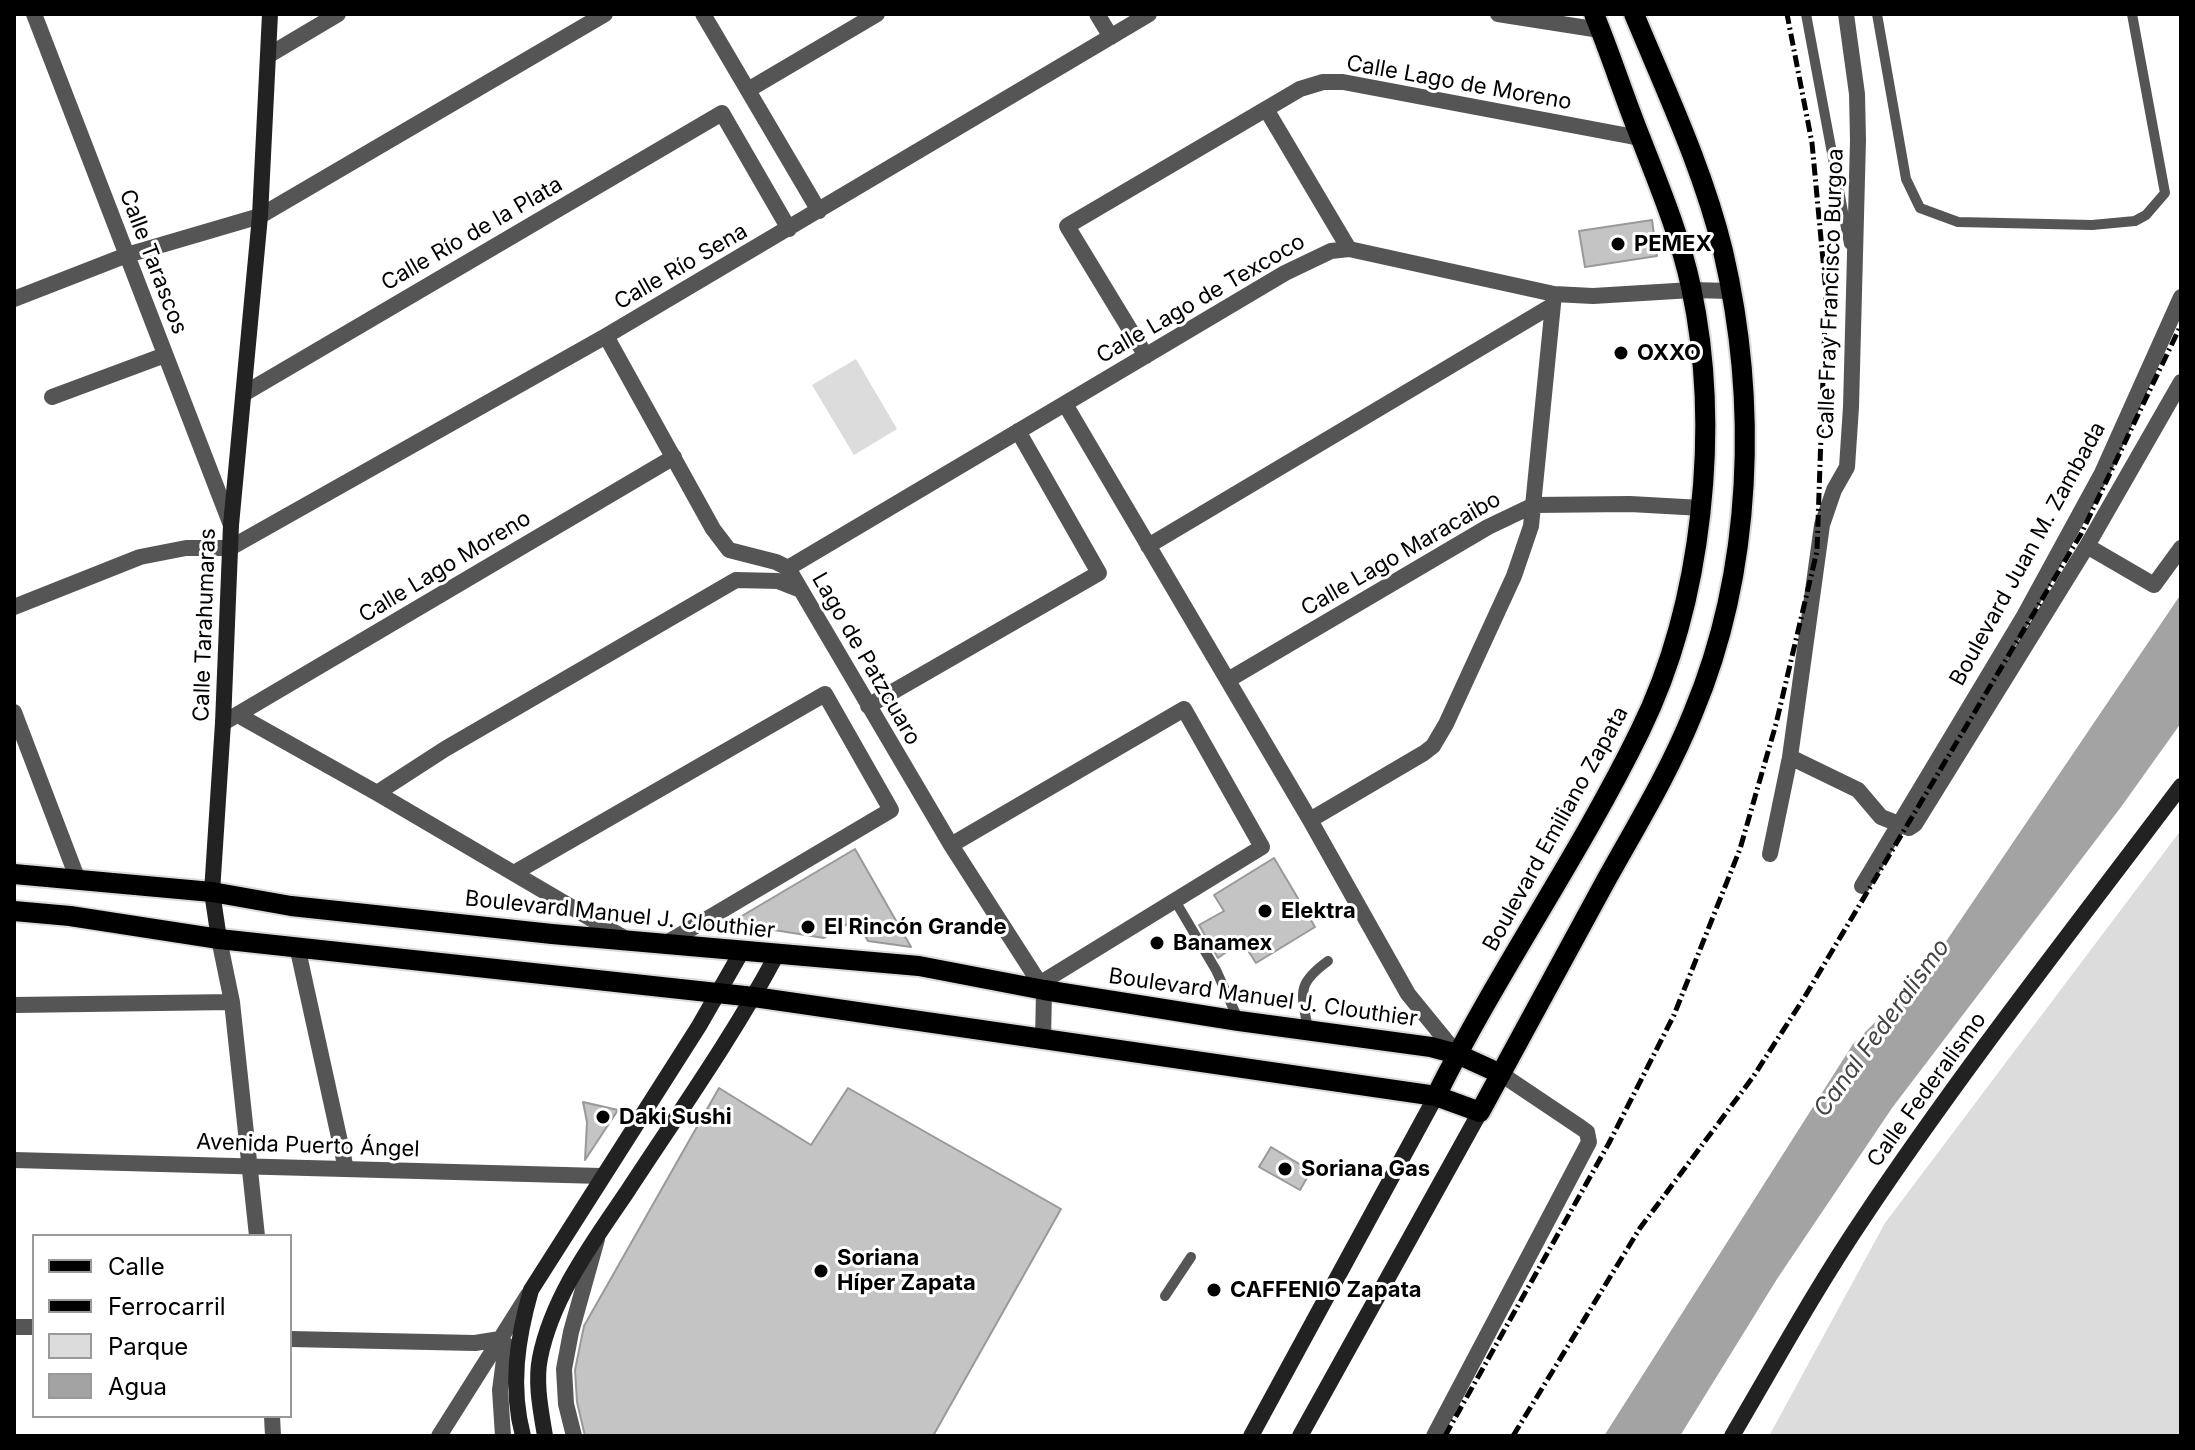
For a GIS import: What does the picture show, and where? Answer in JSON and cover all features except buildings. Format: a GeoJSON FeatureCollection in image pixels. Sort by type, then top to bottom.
{"type":"FeatureCollection","features":[{"type":"Feature","properties":{"kind":"main road","name":"Calle Tarahumaras"},"geometry":{"type":"LineString","coordinates":[[219,939],[212,892],[230,719],[231,525],[260,216],[270,14]]}},
{"type":"Feature","properties":{"kind":"main road"},"geometry":{"type":"LineString","coordinates":[[1300,1436],[1658,787],[1694,713],[1717,642],[1736,554],[1746,453],[1741,361],[1722,251],[1705,192],[1634,14]]}},
{"type":"Feature","properties":{"kind":"main road","name":"Boulevard Emiliano Zapata"},"geometry":{"type":"LineString","coordinates":[[1251,1436],[1457,1054],[1642,729],[1673,646],[1702,508],[1706,444],[1692,290],[1663,191],[1597,22]]}},
{"type":"Feature","properties":{"kind":"main road","name":"Calle Federalismo"},"geometry":{"type":"LineString","coordinates":[[1732,1436],[1862,1220],[1897,1169],[1960,1080],[2181,786]]}},
{"type":"Feature","properties":{"kind":"main road","name":"Boulevard Manuel J. Clouthier"},"geometry":{"type":"LineString","coordinates":[[14,874],[212,892],[291,906],[776,956],[919,966],[1239,1021],[1431,1047],[1457,1054],[1501,1074]]}},
{"type":"Feature","properties":{"kind":"main road"},"geometry":{"type":"LineString","coordinates":[[14,911],[70,916],[219,939],[754,997],[1436,1096],[1480,1112]]}},
{"type":"Feature","properties":{"kind":"main road"},"geometry":{"type":"LineString","coordinates":[[523,1436],[517,1415],[515,1378],[522,1319],[531,1290],[742,951]]}},
{"type":"Feature","properties":{"kind":"main road"},"geometry":{"type":"LineString","coordinates":[[545,1436],[539,1403],[540,1360],[563,1295],[597,1237],[754,997],[776,956]]}},
{"type":"Feature","properties":{"kind":"street","name":"Calle Tarascos"},"geometry":{"type":"LineString","coordinates":[[34,14],[231,525]]}},
{"type":"Feature","properties":{"kind":"street"},"geometry":{"type":"LineString","coordinates":[[269,55],[338,14]]}},
{"type":"Feature","properties":{"kind":"street"},"geometry":{"type":"LineString","coordinates":[[14,299],[127,255],[260,216],[605,14]]}},
{"type":"Feature","properties":{"kind":"street"},"geometry":{"type":"LineString","coordinates":[[703,14],[819,211]]}},
{"type":"Feature","properties":{"kind":"street"},"geometry":{"type":"LineString","coordinates":[[748,90],[877,14]]}},
{"type":"Feature","properties":{"kind":"street"},"geometry":{"type":"LineString","coordinates":[[1097,14],[1111,37]]}},
{"type":"Feature","properties":{"kind":"street","name":"Calle Río Sena"},"geometry":{"type":"LineString","coordinates":[[230,548],[606,336],[1149,14]]}},
{"type":"Feature","properties":{"kind":"street"},"geometry":{"type":"LineString","coordinates":[[1498,14],[1597,22]]}},
{"type":"Feature","properties":{"kind":"street","name":"Calle Fray Francisco Burgoa"},"geometry":{"type":"LineString","coordinates":[[1770,854],[1790,757],[1822,525],[1834,490],[1847,467],[1857,94],[1846,14]]}},
{"type":"Feature","properties":{"kind":"street","name":"Calle Lago de Moreno"},"geometry":{"type":"LineString","coordinates":[[1146,356],[1067,226],[1300,89],[1323,82],[1343,82],[1640,138]]}},
{"type":"Feature","properties":{"kind":"street"},"geometry":{"type":"LineString","coordinates":[[1266,109],[1349,249]]}},
{"type":"Feature","properties":{"kind":"street","name":"Calle Río de la Plata"},"geometry":{"type":"LineString","coordinates":[[245,393],[722,113],[789,229]]}},
{"type":"Feature","properties":{"kind":"street","name":"Calle Lago de Texcoco"},"geometry":{"type":"LineString","coordinates":[[788,568],[1311,259],[1331,251],[1349,249],[1554,299],[1692,290],[1730,291]]}},
{"type":"Feature","properties":{"kind":"street","name":"Boulevard Juan M. Zambada"},"geometry":{"type":"LineString","coordinates":[[1862,886],[2024,616],[2102,473],[2181,297]]}},
{"type":"Feature","properties":{"kind":"street"},"geometry":{"type":"LineString","coordinates":[[1310,820],[1424,753],[1441,736],[1514,576],[1531,526],[1554,299]]}},
{"type":"Feature","properties":{"kind":"street"},"geometry":{"type":"LineString","coordinates":[[1148,546],[1554,299]]}},
{"type":"Feature","properties":{"kind":"street"},"geometry":{"type":"LineString","coordinates":[[606,336],[713,529],[751,579]]}},
{"type":"Feature","properties":{"kind":"street"},"geometry":{"type":"LineString","coordinates":[[52,397],[165,355]]}},
{"type":"Feature","properties":{"kind":"street","name":"Boulevard Juan M. Zambada"},"geometry":{"type":"LineString","coordinates":[[1899,824],[1909,828],[1915,824],[2087,546],[2181,382]]}},
{"type":"Feature","properties":{"kind":"street"},"geometry":{"type":"LineString","coordinates":[[1065,404],[1310,820],[1408,994],[1457,1054]]}},
{"type":"Feature","properties":{"kind":"street"},"geometry":{"type":"LineString","coordinates":[[868,706],[1099,573],[1018,431]]}},
{"type":"Feature","properties":{"kind":"street","name":"Calle Lago Moreno"},"geometry":{"type":"LineString","coordinates":[[230,719],[674,457]]}},
{"type":"Feature","properties":{"kind":"street","name":"Calle Lago Maracaibo"},"geometry":{"type":"LineString","coordinates":[[1228,680],[1488,527],[1534,505],[1630,504],[1702,508]]}},
{"type":"Feature","properties":{"kind":"street"},"geometry":{"type":"LineString","coordinates":[[2087,546],[2154,585],[2181,548]]}},
{"type":"Feature","properties":{"kind":"street"},"geometry":{"type":"LineString","coordinates":[[14,607],[140,557],[186,548],[230,548]]}},
{"type":"Feature","properties":{"kind":"street","name":"Lago de Patzcuaro"},"geometry":{"type":"LineString","coordinates":[[729,550],[788,568],[951,845],[1042,987]]}},
{"type":"Feature","properties":{"kind":"street"},"geometry":{"type":"LineString","coordinates":[[377,793],[445,749],[728,583],[751,579],[778,581],[801,590]]}},
{"type":"Feature","properties":{"kind":"street"},"geometry":{"type":"LineString","coordinates":[[514,873],[825,694],[891,810],[665,944]]}},
{"type":"Feature","properties":{"kind":"street"},"geometry":{"type":"LineString","coordinates":[[951,845],[1184,709],[1262,847],[1174,899],[1042,987],[1043,1041]]}},
{"type":"Feature","properties":{"kind":"street"},"geometry":{"type":"LineString","coordinates":[[14,712],[78,880]]}},
{"type":"Feature","properties":{"kind":"street"},"geometry":{"type":"LineString","coordinates":[[230,719],[377,793],[626,940]]}},
{"type":"Feature","properties":{"kind":"street"},"geometry":{"type":"LineString","coordinates":[[1790,757],[1858,790],[1881,817],[1899,824]]}},
{"type":"Feature","properties":{"kind":"street","name":"Calle Tarahumaras"},"geometry":{"type":"LineString","coordinates":[[219,939],[232,1002],[257,1234]]}},
{"type":"Feature","properties":{"kind":"street"},"geometry":{"type":"LineString","coordinates":[[297,946],[346,1169]]}},
{"type":"Feature","properties":{"kind":"street"},"geometry":{"type":"LineString","coordinates":[[14,1005],[232,1002]]}},
{"type":"Feature","properties":{"kind":"street"},"geometry":{"type":"LineString","coordinates":[[1434,1436],[1589,1142],[1589,1136],[1580,1127],[1501,1074]]}},
{"type":"Feature","properties":{"kind":"street","name":"Avenida Puerto Ángel"},"geometry":{"type":"LineString","coordinates":[[14,1160],[601,1176]]}},
{"type":"Feature","properties":{"kind":"street"},"geometry":{"type":"LineString","coordinates":[[574,1436],[566,1404],[564,1369],[597,1237]]}},
{"type":"Feature","properties":{"kind":"street"},"geometry":{"type":"LineString","coordinates":[[439,1436],[531,1290]]}},
{"type":"Feature","properties":{"kind":"street"},"geometry":{"type":"LineString","coordinates":[[292,1339],[475,1343],[500,1339]]}},
{"type":"Feature","properties":{"kind":"street"},"geometry":{"type":"LineString","coordinates":[[500,1339],[506,1345],[500,1390],[503,1436]]}},
{"type":"Feature","properties":{"kind":"lane"},"geometry":{"type":"LineString","coordinates":[[1806,14],[1853,266]]}},
{"type":"Feature","properties":{"kind":"lane"},"geometry":{"type":"LineString","coordinates":[[1877,14],[1906,179],[1920,208],[1958,222],[2092,225],[2135,221],[2146,215],[2165,193],[2132,14]]}},
{"type":"Feature","properties":{"kind":"lane"},"geometry":{"type":"LineString","coordinates":[[1174,899],[1216,970],[1239,1021]]}},
{"type":"Feature","properties":{"kind":"lane"},"geometry":{"type":"LineString","coordinates":[[1308,1030],[1302,995],[1304,985],[1307,978],[1328,961]]}},
{"type":"Feature","properties":{"kind":"lane"},"geometry":{"type":"LineString","coordinates":[[1165,1296],[1191,1257]]}},
{"type":"Feature","properties":{"kind":"green space"},"geometry":{"type":"Polygon","coordinates":[[[856,359],[897,429],[854,455],[812,385],[856,359]]]}},
{"type":"Feature","properties":{"kind":"green space"},"geometry":{"type":"Polygon","coordinates":[[[2181,830],[2181,1436],[1769,1436],[1885,1223],[2181,830]]]}},
{"type":"Feature","properties":{"kind":"water","name":"Canal Federalismo"},"geometry":{"type":"Polygon","coordinates":[[[2181,594],[2181,723],[2121,807],[1892,1108],[1777,1279],[1680,1436],[1604,1436],[1853,1044],[1924,974],[2181,594]]]}},
{"type":"Feature","properties":{"kind":"railway"},"geometry":{"type":"LineString","coordinates":[[1445,1436],[1609,1143],[1674,1015],[1740,849],[1776,724],[1817,551],[1826,292],[1812,143],[1787,14]]}},
{"type":"Feature","properties":{"kind":"railway"},"geometry":{"type":"LineString","coordinates":[[1513,1436],[1640,1228],[1753,1077],[1804,998],[2081,534],[2181,325]]}},
{"type":"Feature","properties":{"kind":"place","name":"PEMEX"},"geometry":{"type":"Point","coordinates":[1618,244]}},
{"type":"Feature","properties":{"kind":"place","name":"OXXO"},"geometry":{"type":"Point","coordinates":[1621,353]}},
{"type":"Feature","properties":{"kind":"place","name":"Elektra"},"geometry":{"type":"Point","coordinates":[1265,911]}},
{"type":"Feature","properties":{"kind":"place","name":"El Rincón Grande"},"geometry":{"type":"Point","coordinates":[808,927]}},
{"type":"Feature","properties":{"kind":"place","name":"Banamex"},"geometry":{"type":"Point","coordinates":[1157,943]}},
{"type":"Feature","properties":{"kind":"place","name":"Daki Sushi"},"geometry":{"type":"Point","coordinates":[603,1117]}},
{"type":"Feature","properties":{"kind":"place","name":"Soriana Gas"},"geometry":{"type":"Point","coordinates":[1285,1169]}},
{"type":"Feature","properties":{"kind":"place","name":"Soriana Híper Zapata"},"geometry":{"type":"Point","coordinates":[821,1271]}},
{"type":"Feature","properties":{"kind":"place","name":"CAFFENIO Zapata"},"geometry":{"type":"Point","coordinates":[1214,1290]}}]}
